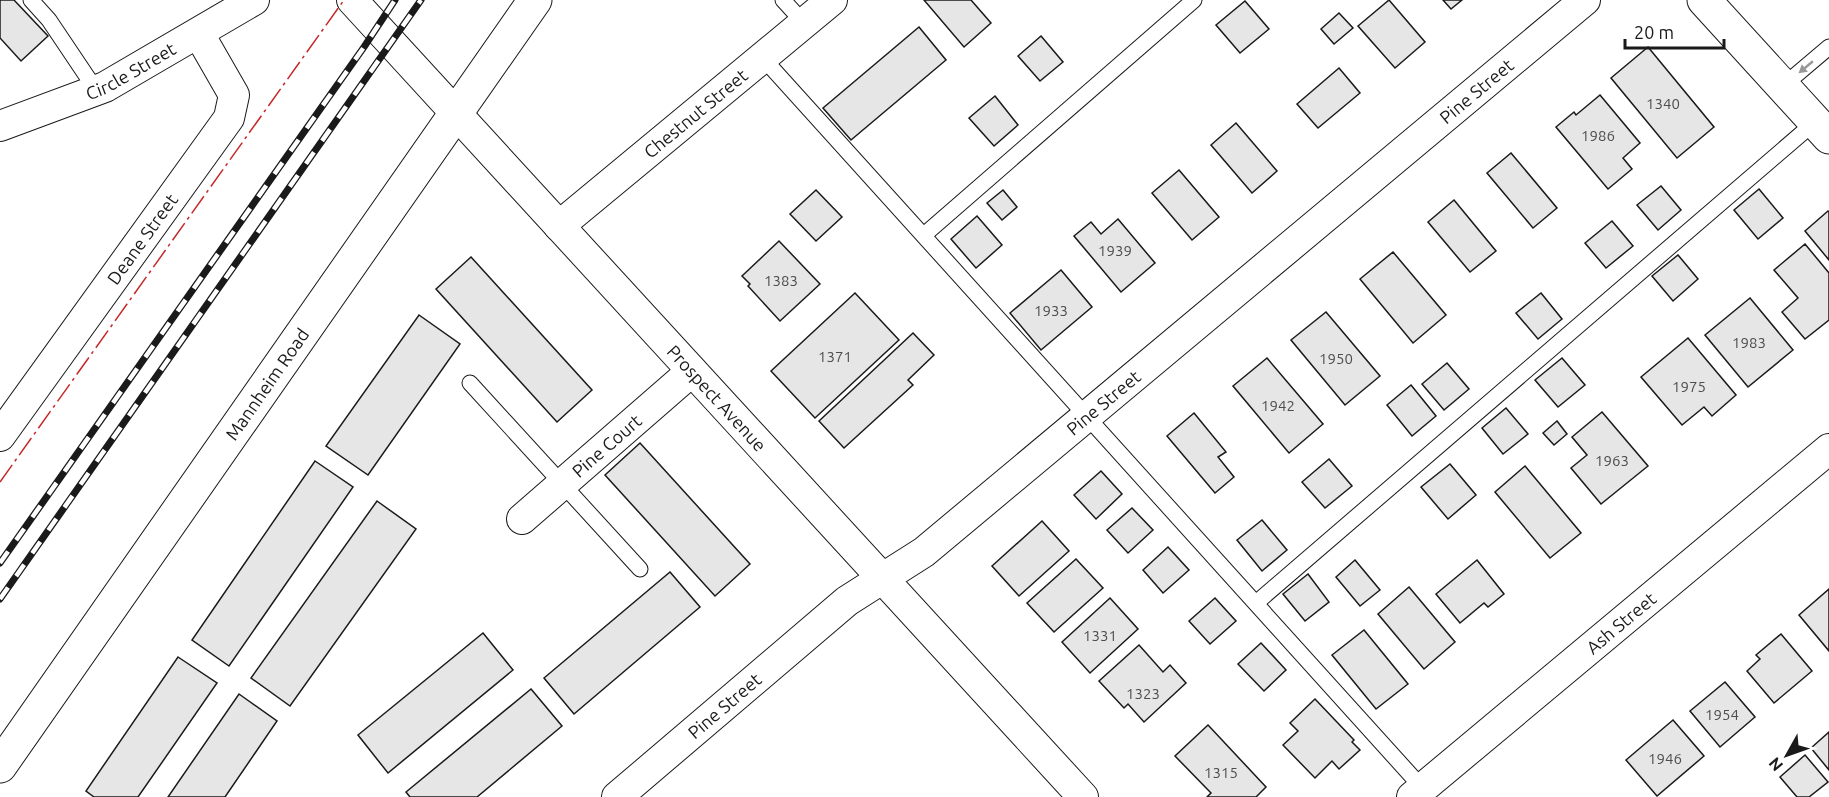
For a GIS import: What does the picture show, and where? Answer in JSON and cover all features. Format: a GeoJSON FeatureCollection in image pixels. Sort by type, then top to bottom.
{"type":"FeatureCollection","features":[{"type":"Feature","properties":{"kind":"main road","name":"Mannheim Road"},"geometry":{"type":"LineString","coordinates":[[0,766],[535,0]]}},
{"type":"Feature","properties":{"kind":"main road"},"geometry":{"type":"LineString","coordinates":[[1704,0],[1822,129]]}},
{"type":"Feature","properties":{"kind":"street","name":"Circle Street"},"geometry":{"type":"LineString","coordinates":[[0,126],[105,87],[254,0]]}},
{"type":"Feature","properties":{"kind":"street","name":"Prospect Avenue"},"geometry":{"type":"LineString","coordinates":[[352,0],[1083,797]]}},
{"type":"Feature","properties":{"kind":"street","name":"Chestnut Street"},"geometry":{"type":"LineString","coordinates":[[559,226],[832,0]]}},
{"type":"Feature","properties":{"kind":"street","name":"Pine Street"},"geometry":{"type":"LineString","coordinates":[[618,797],[847,602],[924,552],[1585,0]]}},
{"type":"Feature","properties":{"kind":"street","name":"Deane Street"},"geometry":{"type":"LineString","coordinates":[[0,436],[229,118],[234,95],[199,34]]}},
{"type":"Feature","properties":{"kind":"street","name":"Pine Court"},"geometry":{"type":"LineString","coordinates":[[522,519],[692,371]]}},
{"type":"Feature","properties":{"kind":"street","name":"Ash Street"},"geometry":{"type":"LineString","coordinates":[[1422,794],[1829,449]]}},
{"type":"Feature","properties":{"kind":"lane"},"geometry":{"type":"LineString","coordinates":[[31,0],[49,20],[96,90]]}},
{"type":"Feature","properties":{"kind":"lane"},"geometry":{"type":"LineString","coordinates":[[783,0],[804,23]]}},
{"type":"Feature","properties":{"kind":"lane"},"geometry":{"type":"LineString","coordinates":[[924,235],[1194,0]]}},
{"type":"Feature","properties":{"kind":"lane"},"geometry":{"type":"LineString","coordinates":[[1783,86],[1829,47]]}},
{"type":"Feature","properties":{"kind":"lane"},"geometry":{"type":"LineString","coordinates":[[762,57],[1256,603],[1422,794]]}},
{"type":"Feature","properties":{"kind":"lane"},"geometry":{"type":"LineString","coordinates":[[1256,603],[1822,129]]}},
{"type":"Feature","properties":{"kind":"lane"},"geometry":{"type":"LineString","coordinates":[[470,383],[640,569]]}},
{"type":"Feature","properties":{"kind":"building"},"geometry":{"type":"Polygon","coordinates":[[[0,0],[14,0],[48,36],[21,61],[0,38],[0,0]]]}},
{"type":"Feature","properties":{"kind":"building"},"geometry":{"type":"Polygon","coordinates":[[[924,0],[971,0],[991,23],[964,47],[924,0]]]}},
{"type":"Feature","properties":{"kind":"building"},"geometry":{"type":"Polygon","coordinates":[[[1389,0],[1425,42],[1395,68],[1358,26],[1389,0]]]}},
{"type":"Feature","properties":{"kind":"building"},"geometry":{"type":"Polygon","coordinates":[[[1443,0],[1462,0],[1451,9],[1443,0]]]}},
{"type":"Feature","properties":{"kind":"building"},"geometry":{"type":"Polygon","coordinates":[[[1245,1],[1269,29],[1240,53],[1216,25],[1245,1]]]}},
{"type":"Feature","properties":{"kind":"building"},"geometry":{"type":"Polygon","coordinates":[[[1339,13],[1353,28],[1334,44],[1321,29],[1339,13]]]}},
{"type":"Feature","properties":{"kind":"building"},"geometry":{"type":"Polygon","coordinates":[[[919,27],[946,60],[851,140],[823,108],[919,27]]]}},
{"type":"Feature","properties":{"kind":"building"},"geometry":{"type":"Polygon","coordinates":[[[1041,36],[1063,62],[1040,81],[1018,56],[1041,36]]]}},
{"type":"Feature","properties":{"kind":"building"},"geometry":{"type":"Polygon","coordinates":[[[1648,47],[1714,127],[1677,158],[1611,78],[1648,47]]]}},
{"type":"Feature","properties":{"kind":"building"},"geometry":{"type":"Polygon","coordinates":[[[1339,68],[1360,93],[1318,128],[1297,104],[1339,68]]]}},
{"type":"Feature","properties":{"kind":"building"},"geometry":{"type":"Polygon","coordinates":[[[1600,95],[1640,143],[1623,158],[1632,169],[1608,189],[1556,127],[1574,112],[1576,115],[1600,95]]]}},
{"type":"Feature","properties":{"kind":"building"},"geometry":{"type":"Polygon","coordinates":[[[995,96],[1018,125],[994,146],[969,118],[995,96]]]}},
{"type":"Feature","properties":{"kind":"building"},"geometry":{"type":"Polygon","coordinates":[[[1236,123],[1277,171],[1252,193],[1211,145],[1236,123]]]}},
{"type":"Feature","properties":{"kind":"building"},"geometry":{"type":"Polygon","coordinates":[[[1511,153],[1557,208],[1533,228],[1487,173],[1511,153]]]}},
{"type":"Feature","properties":{"kind":"building"},"geometry":{"type":"Polygon","coordinates":[[[1179,170],[1219,217],[1192,240],[1152,193],[1179,170]]]}},
{"type":"Feature","properties":{"kind":"building"},"geometry":{"type":"Polygon","coordinates":[[[1661,186],[1681,210],[1658,230],[1637,205],[1661,186]]]}},
{"type":"Feature","properties":{"kind":"building"},"geometry":{"type":"Polygon","coordinates":[[[1759,189],[1783,218],[1758,239],[1734,210],[1759,189]]]}},
{"type":"Feature","properties":{"kind":"building"},"geometry":{"type":"Polygon","coordinates":[[[816,190],[842,217],[816,241],[790,214],[816,190]]]}},
{"type":"Feature","properties":{"kind":"building"},"geometry":{"type":"Polygon","coordinates":[[[1003,190],[1017,207],[1002,220],[987,203],[1003,190]]]}},
{"type":"Feature","properties":{"kind":"building"},"geometry":{"type":"Polygon","coordinates":[[[1454,200],[1496,251],[1470,272],[1428,222],[1454,200]]]}},
{"type":"Feature","properties":{"kind":"building"},"geometry":{"type":"Polygon","coordinates":[[[1829,212],[1829,260],[1805,231],[1829,212]]]}},
{"type":"Feature","properties":{"kind":"building"},"geometry":{"type":"Polygon","coordinates":[[[977,216],[1002,245],[976,268],[951,239],[977,216]]]}},
{"type":"Feature","properties":{"kind":"building"},"geometry":{"type":"Polygon","coordinates":[[[1118,219],[1155,263],[1121,292],[1074,236],[1091,222],[1101,234],[1118,219]]]}},
{"type":"Feature","properties":{"kind":"building"},"geometry":{"type":"Polygon","coordinates":[[[1612,221],[1633,246],[1606,268],[1585,243],[1612,221]]]}},
{"type":"Feature","properties":{"kind":"building"},"geometry":{"type":"Polygon","coordinates":[[[779,241],[820,284],[780,321],[748,286],[750,284],[742,276],[779,241]]]}},
{"type":"Feature","properties":{"kind":"building"},"geometry":{"type":"Polygon","coordinates":[[[1805,244],[1829,273],[1829,320],[1805,339],[1782,312],[1798,298],[1774,270],[1805,244]]]}},
{"type":"Feature","properties":{"kind":"building"},"geometry":{"type":"Polygon","coordinates":[[[1393,252],[1446,315],[1413,343],[1360,279],[1393,252]]]}},
{"type":"Feature","properties":{"kind":"building"},"geometry":{"type":"Polygon","coordinates":[[[1678,255],[1698,279],[1673,301],[1652,276],[1678,255]]]}},
{"type":"Feature","properties":{"kind":"building"},"geometry":{"type":"Polygon","coordinates":[[[471,257],[592,390],[557,422],[436,289],[471,257]]]}},
{"type":"Feature","properties":{"kind":"building"},"geometry":{"type":"Polygon","coordinates":[[[1061,270],[1092,307],[1041,350],[1010,313],[1061,270]]]}},
{"type":"Feature","properties":{"kind":"building"},"geometry":{"type":"Polygon","coordinates":[[[855,293],[899,340],[815,418],[771,371],[855,293]]]}},
{"type":"Feature","properties":{"kind":"building"},"geometry":{"type":"Polygon","coordinates":[[[1541,293],[1562,319],[1538,339],[1516,313],[1541,293]]]}},
{"type":"Feature","properties":{"kind":"building"},"geometry":{"type":"Polygon","coordinates":[[[1750,298],[1793,350],[1748,387],[1705,335],[1750,298]]]}},
{"type":"Feature","properties":{"kind":"building"},"geometry":{"type":"Polygon","coordinates":[[[1326,312],[1380,376],[1345,405],[1291,340],[1326,312]]]}},
{"type":"Feature","properties":{"kind":"building"},"geometry":{"type":"Polygon","coordinates":[[[419,315],[460,344],[368,475],[326,446],[419,315]]]}},
{"type":"Feature","properties":{"kind":"building"},"geometry":{"type":"Polygon","coordinates":[[[913,333],[934,355],[908,380],[913,385],[844,448],[819,421],[913,333]]]}},
{"type":"Feature","properties":{"kind":"building"},"geometry":{"type":"Polygon","coordinates":[[[1688,338],[1736,395],[1712,416],[1704,407],[1682,425],[1641,377],[1688,338]]]}},
{"type":"Feature","properties":{"kind":"building"},"geometry":{"type":"Polygon","coordinates":[[[1267,358],[1323,424],[1289,453],[1233,386],[1267,358]]]}},
{"type":"Feature","properties":{"kind":"building"},"geometry":{"type":"Polygon","coordinates":[[[1562,358],[1585,385],[1558,407],[1535,380],[1562,358]]]}},
{"type":"Feature","properties":{"kind":"building"},"geometry":{"type":"Polygon","coordinates":[[[1447,363],[1469,389],[1444,410],[1422,384],[1447,363]]]}},
{"type":"Feature","properties":{"kind":"building"},"geometry":{"type":"Polygon","coordinates":[[[1411,385],[1436,416],[1412,436],[1387,405],[1411,385]]]}},
{"type":"Feature","properties":{"kind":"building"},"geometry":{"type":"Polygon","coordinates":[[[1506,408],[1528,434],[1503,454],[1482,428],[1506,408]]]}},
{"type":"Feature","properties":{"kind":"building"},"geometry":{"type":"Polygon","coordinates":[[[1602,412],[1648,466],[1601,504],[1571,468],[1587,455],[1572,437],[1602,412]]]}},
{"type":"Feature","properties":{"kind":"building"},"geometry":{"type":"Polygon","coordinates":[[[1194,413],[1226,452],[1218,457],[1234,477],[1215,493],[1167,436],[1194,413]]]}},
{"type":"Feature","properties":{"kind":"building"},"geometry":{"type":"Polygon","coordinates":[[[1557,421],[1567,434],[1554,445],[1543,433],[1557,421]]]}},
{"type":"Feature","properties":{"kind":"building"},"geometry":{"type":"Polygon","coordinates":[[[640,443],[750,564],[715,596],[605,475],[640,443]]]}},
{"type":"Feature","properties":{"kind":"building"},"geometry":{"type":"Polygon","coordinates":[[[1329,459],[1352,486],[1325,508],[1302,482],[1329,459]]]}},
{"type":"Feature","properties":{"kind":"building"},"geometry":{"type":"Polygon","coordinates":[[[315,461],[353,487],[229,666],[192,640],[315,461]]]}},
{"type":"Feature","properties":{"kind":"building"},"geometry":{"type":"Polygon","coordinates":[[[1450,464],[1476,495],[1448,519],[1421,487],[1450,464]]]}},
{"type":"Feature","properties":{"kind":"building"},"geometry":{"type":"Polygon","coordinates":[[[1525,466],[1581,533],[1550,558],[1495,492],[1525,466]]]}},
{"type":"Feature","properties":{"kind":"building"},"geometry":{"type":"Polygon","coordinates":[[[1101,471],[1122,494],[1096,519],[1074,495],[1101,471]]]}},
{"type":"Feature","properties":{"kind":"building"},"geometry":{"type":"Polygon","coordinates":[[[377,501],[416,529],[290,706],[251,678],[377,501]]]}},
{"type":"Feature","properties":{"kind":"building"},"geometry":{"type":"Polygon","coordinates":[[[1132,508],[1153,530],[1128,553],[1107,530],[1132,508]]]}},
{"type":"Feature","properties":{"kind":"building"},"geometry":{"type":"Polygon","coordinates":[[[1262,520],[1287,550],[1262,571],[1237,540],[1262,520]]]}},
{"type":"Feature","properties":{"kind":"building"},"geometry":{"type":"Polygon","coordinates":[[[1042,521],[1069,551],[1019,596],[992,566],[1042,521]]]}},
{"type":"Feature","properties":{"kind":"building"},"geometry":{"type":"Polygon","coordinates":[[[1168,547],[1189,570],[1163,593],[1143,570],[1168,547]]]}},
{"type":"Feature","properties":{"kind":"building"},"geometry":{"type":"Polygon","coordinates":[[[1076,559],[1103,588],[1054,632],[1027,603],[1076,559]]]}},
{"type":"Feature","properties":{"kind":"building"},"geometry":{"type":"Polygon","coordinates":[[[1355,560],[1380,590],[1360,606],[1336,577],[1355,560]]]}},
{"type":"Feature","properties":{"kind":"building"},"geometry":{"type":"Polygon","coordinates":[[[1477,560],[1504,594],[1488,607],[1484,603],[1460,623],[1436,594],[1477,560]]]}},
{"type":"Feature","properties":{"kind":"building"},"geometry":{"type":"Polygon","coordinates":[[[670,572],[700,607],[574,714],[544,678],[670,572]]]}},
{"type":"Feature","properties":{"kind":"building"},"geometry":{"type":"Polygon","coordinates":[[[1308,574],[1329,602],[1305,621],[1283,594],[1308,574]]]}},
{"type":"Feature","properties":{"kind":"building"},"geometry":{"type":"Polygon","coordinates":[[[1409,587],[1455,642],[1424,669],[1378,614],[1409,587]]]}},
{"type":"Feature","properties":{"kind":"building"},"geometry":{"type":"Polygon","coordinates":[[[1829,589],[1829,651],[1799,615],[1829,589]]]}},
{"type":"Feature","properties":{"kind":"building"},"geometry":{"type":"Polygon","coordinates":[[[1110,598],[1138,629],[1090,673],[1062,642],[1110,598]]]}},
{"type":"Feature","properties":{"kind":"building"},"geometry":{"type":"Polygon","coordinates":[[[1215,598],[1236,621],[1210,644],[1189,621],[1215,598]]]}},
{"type":"Feature","properties":{"kind":"building"},"geometry":{"type":"Polygon","coordinates":[[[1364,630],[1408,684],[1376,709],[1332,655],[1364,630]]]}},
{"type":"Feature","properties":{"kind":"building"},"geometry":{"type":"Polygon","coordinates":[[[483,633],[513,670],[388,773],[358,735],[483,633]]]}},
{"type":"Feature","properties":{"kind":"building"},"geometry":{"type":"Polygon","coordinates":[[[1781,634],[1812,671],[1774,703],[1747,671],[1760,659],[1756,655],[1781,634]]]}},
{"type":"Feature","properties":{"kind":"building"},"geometry":{"type":"Polygon","coordinates":[[[1261,643],[1286,670],[1264,691],[1238,664],[1261,643]]]}},
{"type":"Feature","properties":{"kind":"building"},"geometry":{"type":"Polygon","coordinates":[[[1139,645],[1163,672],[1170,665],[1186,683],[1144,722],[1128,704],[1124,708],[1099,681],[1139,645]]]}},
{"type":"Feature","properties":{"kind":"building"},"geometry":{"type":"Polygon","coordinates":[[[178,657],[217,683],[138,797],[94,797],[86,791],[178,657]]]}},
{"type":"Feature","properties":{"kind":"building"},"geometry":{"type":"Polygon","coordinates":[[[1725,682],[1755,717],[1720,747],[1690,711],[1725,682]]]}},
{"type":"Feature","properties":{"kind":"building"},"geometry":{"type":"Polygon","coordinates":[[[531,689],[562,726],[477,797],[410,797],[406,792],[531,689]]]}},
{"type":"Feature","properties":{"kind":"building"},"geometry":{"type":"Polygon","coordinates":[[[239,694],[277,721],[225,797],[168,797],[239,694]]]}},
{"type":"Feature","properties":{"kind":"building"},"geometry":{"type":"Polygon","coordinates":[[[1315,699],[1354,740],[1352,742],[1360,750],[1339,769],[1332,761],[1315,778],[1283,745],[1298,731],[1290,723],[1315,699]]]}},
{"type":"Feature","properties":{"kind":"building"},"geometry":{"type":"Polygon","coordinates":[[[1673,720],[1704,756],[1657,796],[1626,760],[1673,720]]]}},
{"type":"Feature","properties":{"kind":"building"},"geometry":{"type":"Polygon","coordinates":[[[1208,725],[1266,787],[1256,797],[1207,797],[1211,793],[1175,756],[1208,725]]]}},
{"type":"Feature","properties":{"kind":"building"},"geometry":{"type":"Polygon","coordinates":[[[1829,732],[1829,770],[1811,748],[1829,732]]]}},
{"type":"Feature","properties":{"kind":"building"},"geometry":{"type":"Polygon","coordinates":[[[1805,755],[1828,782],[1809,797],[1797,797],[1780,777],[1805,755]]]}},
{"type":"Feature","properties":{"kind":"railway"},"geometry":{"type":"LineString","coordinates":[[0,563],[395,0]]}},
{"type":"Feature","properties":{"kind":"railway"},"geometry":{"type":"LineString","coordinates":[[0,599],[421,0]]}},
{"type":"Feature","properties":{"kind":"power"},"geometry":{"type":"LineString","coordinates":[[0,482],[344,0]]}}]}
